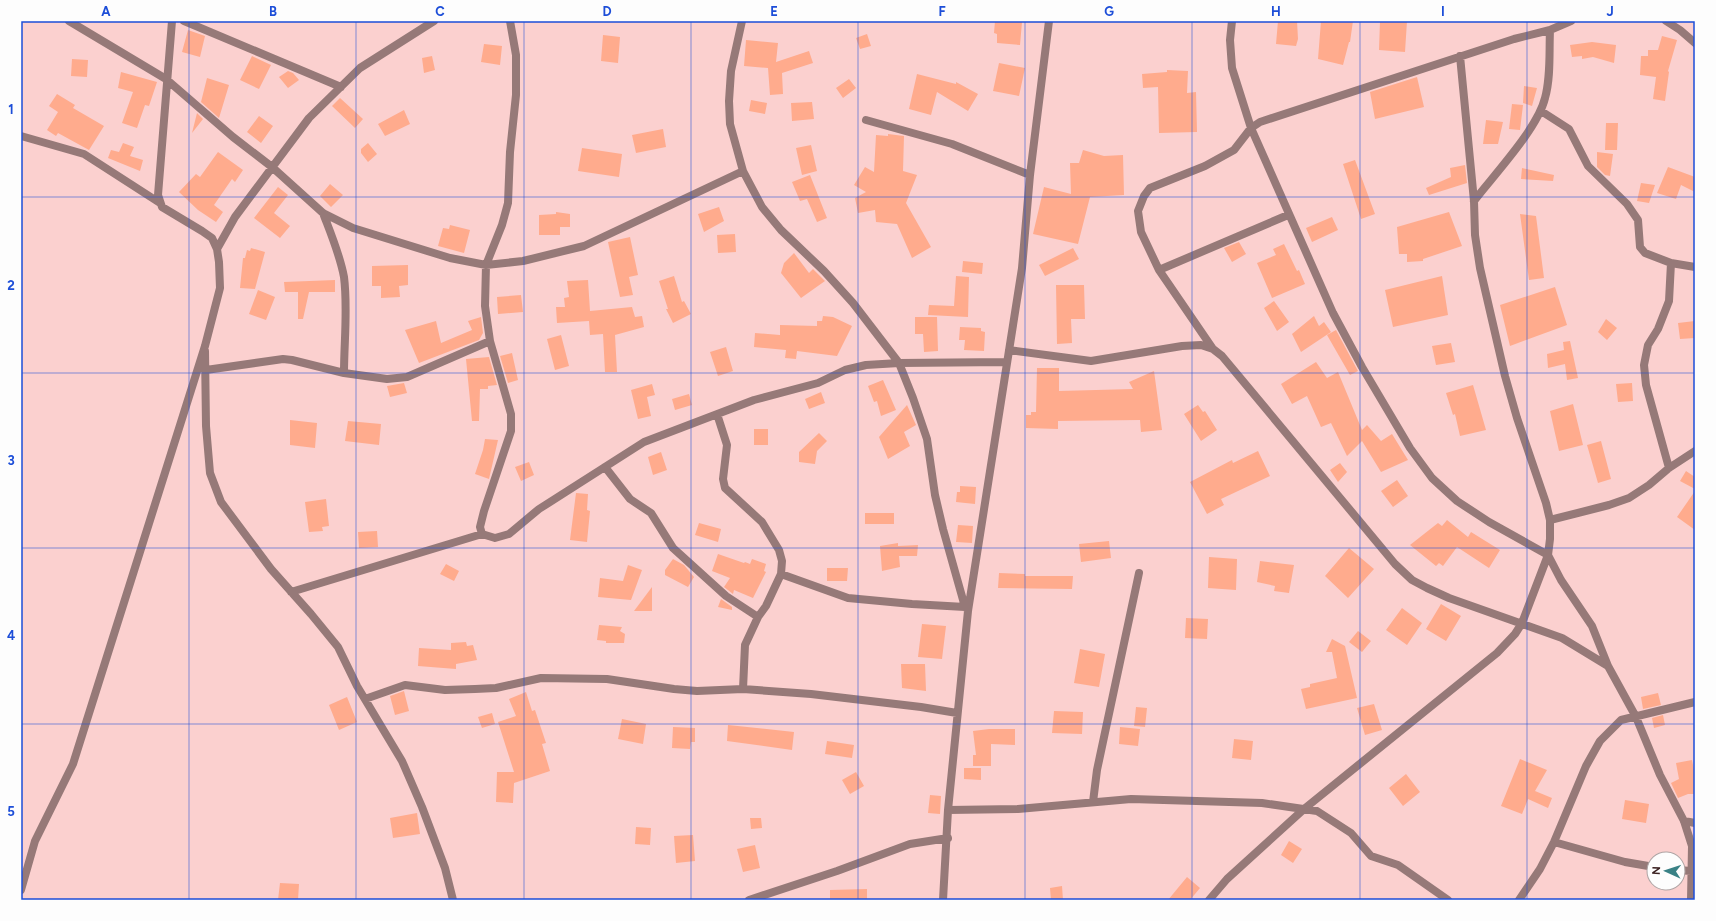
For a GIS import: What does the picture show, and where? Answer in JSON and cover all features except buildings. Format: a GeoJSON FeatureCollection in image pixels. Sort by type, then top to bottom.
{"type":"FeatureCollection","features":[{"type":"Feature","properties":{"kind":"street"},"geometry":{"type":"LineString","coordinates":[[69,21],[166,79],[233,137],[272,167],[323,213],[353,228],[450,258],[486,265],[523,261],[584,246],[743,171]]}},
{"type":"Feature","properties":{"kind":"street"},"geometry":{"type":"LineString","coordinates":[[21,890],[36,841],[73,764],[204,346],[220,288],[219,262],[212,238],[162,207],[158,195],[166,79],[172,21]]}},
{"type":"Feature","properties":{"kind":"street"},"geometry":{"type":"LineString","coordinates":[[184,21],[341,87]]}},
{"type":"Feature","properties":{"kind":"street"},"geometry":{"type":"LineString","coordinates":[[216,249],[235,217],[309,118],[360,68],[434,21]]}},
{"type":"Feature","properties":{"kind":"street"},"geometry":{"type":"LineString","coordinates":[[482,534],[480,527],[484,511],[511,432],[511,414],[490,342],[485,306],[486,265],[502,225],[508,203],[510,152],[516,94],[516,55],[510,21]]}},
{"type":"Feature","properties":{"kind":"street"},"geometry":{"type":"LineString","coordinates":[[742,21],[731,71],[729,101],[730,124],[743,171],[762,207],[781,230],[824,271],[853,303],[899,363],[927,439],[942,522],[967,609]]}},
{"type":"Feature","properties":{"kind":"street"},"geometry":{"type":"LineString","coordinates":[[943,900],[948,838],[948,810],[967,609],[1022,268],[1030,175],[1049,21]]}},
{"type":"Feature","properties":{"kind":"street"},"geometry":{"type":"LineString","coordinates":[[1232,21],[1230,40],[1231,63],[1251,128],[1288,215],[1333,313],[1362,367],[1410,448],[1432,478],[1457,501],[1489,522],[1548,555],[1560,580],[1592,626],[1608,666],[1636,717],[1660,775],[1684,821],[1692,846],[1690,900]]}},
{"type":"Feature","properties":{"kind":"street"},"geometry":{"type":"LineString","coordinates":[[1571,21],[1550,30],[1514,39],[1460,56],[1265,120],[1251,128],[1234,150],[1205,166],[1150,188],[1144,196],[1138,211],[1141,232],[1159,270],[1213,349],[1222,356],[1395,564],[1412,580],[1449,598],[1522,622],[1562,638],[1608,666]]}},
{"type":"Feature","properties":{"kind":"street"},"geometry":{"type":"LineString","coordinates":[[1666,21],[1680,30],[1695,43]]}},
{"type":"Feature","properties":{"kind":"street"},"geometry":{"type":"LineString","coordinates":[[1474,201],[1522,139],[1541,111],[1546,97],[1550,30]]}},
{"type":"Feature","properties":{"kind":"street"},"geometry":{"type":"LineString","coordinates":[[1209,900],[1226,879],[1304,809],[1497,653],[1515,634],[1522,622],[1548,555],[1550,520],[1546,503],[1517,418],[1495,339],[1480,268],[1475,235],[1474,201],[1460,56]]}},
{"type":"Feature","properties":{"kind":"street"},"geometry":{"type":"LineString","coordinates":[[1541,111],[1569,128],[1588,166],[1626,204],[1638,220],[1640,247],[1645,253],[1671,263],[1695,267]]}},
{"type":"Feature","properties":{"kind":"street"},"geometry":{"type":"LineString","coordinates":[[866,120],[952,144],[1030,175]]}},
{"type":"Feature","properties":{"kind":"street"},"geometry":{"type":"LineString","coordinates":[[21,136],[84,154],[160,203]]}},
{"type":"Feature","properties":{"kind":"street"},"geometry":{"type":"LineString","coordinates":[[323,213],[337,250],[344,277],[344,373]]}},
{"type":"Feature","properties":{"kind":"street"},"geometry":{"type":"LineString","coordinates":[[1159,270],[1288,215]]}},
{"type":"Feature","properties":{"kind":"street"},"geometry":{"type":"LineString","coordinates":[[1669,468],[1646,385],[1644,365],[1648,345],[1658,329],[1669,301],[1671,263]]}},
{"type":"Feature","properties":{"kind":"street"},"geometry":{"type":"LineString","coordinates":[[206,370],[292,360],[344,373],[387,379],[407,377],[490,342]]}},
{"type":"Feature","properties":{"kind":"street"},"geometry":{"type":"LineString","coordinates":[[1009,350],[1091,361],[1182,346],[1202,345],[1213,349]]}},
{"type":"Feature","properties":{"kind":"street"},"geometry":{"type":"LineString","coordinates":[[204,346],[206,370],[206,426],[210,473],[221,502],[271,569],[338,647],[365,699],[402,762],[422,807],[445,868],[453,900]]}},
{"type":"Feature","properties":{"kind":"street"},"geometry":{"type":"LineString","coordinates":[[291,592],[482,534],[494,538],[509,534],[539,509],[644,442],[754,400],[818,383],[845,370],[866,364],[1007,362]]}},
{"type":"Feature","properties":{"kind":"street"},"geometry":{"type":"LineString","coordinates":[[717,414],[727,445],[723,479],[725,488],[762,522],[779,550],[782,561],[781,574],[745,645],[743,689]]}},
{"type":"Feature","properties":{"kind":"street"},"geometry":{"type":"LineString","coordinates":[[1550,520],[1609,505],[1628,498],[1649,485],[1669,468],[1695,451]]}},
{"type":"Feature","properties":{"kind":"street"},"geometry":{"type":"LineString","coordinates":[[605,467],[630,499],[651,513],[673,548],[726,596],[758,617]]}},
{"type":"Feature","properties":{"kind":"street"},"geometry":{"type":"LineString","coordinates":[[1093,802],[1097,770],[1139,573]]}},
{"type":"Feature","properties":{"kind":"street"},"geometry":{"type":"LineString","coordinates":[[781,574],[848,598],[967,609]]}},
{"type":"Feature","properties":{"kind":"street"},"geometry":{"type":"LineString","coordinates":[[365,699],[405,685],[445,690],[496,688],[541,678],[607,679],[697,691],[743,689],[921,706],[957,713]]}},
{"type":"Feature","properties":{"kind":"street"},"geometry":{"type":"LineString","coordinates":[[1519,900],[1540,869],[1554,842],[1586,766],[1600,742],[1621,720],[1695,702]]}},
{"type":"Feature","properties":{"kind":"street"},"geometry":{"type":"LineString","coordinates":[[948,810],[1018,809],[1131,799],[1262,803],[1317,810],[1351,833],[1371,856],[1398,865],[1448,900]]}},
{"type":"Feature","properties":{"kind":"street"},"geometry":{"type":"LineString","coordinates":[[1684,821],[1695,823]]}},
{"type":"Feature","properties":{"kind":"street"},"geometry":{"type":"LineString","coordinates":[[749,900],[837,871],[910,844],[948,838]]}},
{"type":"Feature","properties":{"kind":"street"},"geometry":{"type":"LineString","coordinates":[[1554,842],[1632,864],[1646,866]]}},
{"type":"Feature","properties":{"kind":"street"},"geometry":{"type":"LineString","coordinates":[[1686,871],[1691,871]]}}]}
